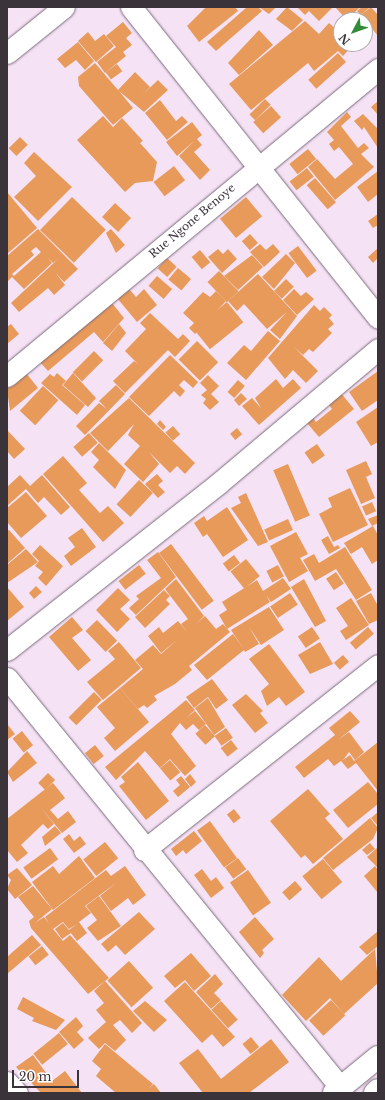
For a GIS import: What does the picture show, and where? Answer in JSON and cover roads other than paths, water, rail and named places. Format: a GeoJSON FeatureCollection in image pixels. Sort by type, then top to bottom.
{"type":"FeatureCollection","features":[{"type":"Feature","properties":{"kind":"main road"},"geometry":{"type":"LineString","coordinates":[[337,1090],[378,1058]]}},
{"type":"Feature","properties":{"kind":"main road"},"geometry":{"type":"LineString","coordinates":[[374,1093],[378,1090]]}},
{"type":"Feature","properties":{"kind":"street"},"geometry":{"type":"LineString","coordinates":[[7,53],[64,7]]}},
{"type":"Feature","properties":{"kind":"street"},"geometry":{"type":"LineString","coordinates":[[131,7],[378,318]]}},
{"type":"Feature","properties":{"kind":"street","name":"Rue Ngone Benoye"},"geometry":{"type":"LineString","coordinates":[[7,376],[258,166],[378,69]]}},
{"type":"Feature","properties":{"kind":"street"},"geometry":{"type":"LineString","coordinates":[[7,650],[219,483],[378,349]]}},
{"type":"Feature","properties":{"kind":"street"},"geometry":{"type":"LineString","coordinates":[[144,850],[378,665]]}},
{"type":"Feature","properties":{"kind":"street"},"geometry":{"type":"LineString","coordinates":[[7,678],[337,1090]]}},
{"type":"Feature","properties":{"kind":"street"},"geometry":{"type":"LineString","coordinates":[[7,1082],[17,1093]]}}]}
